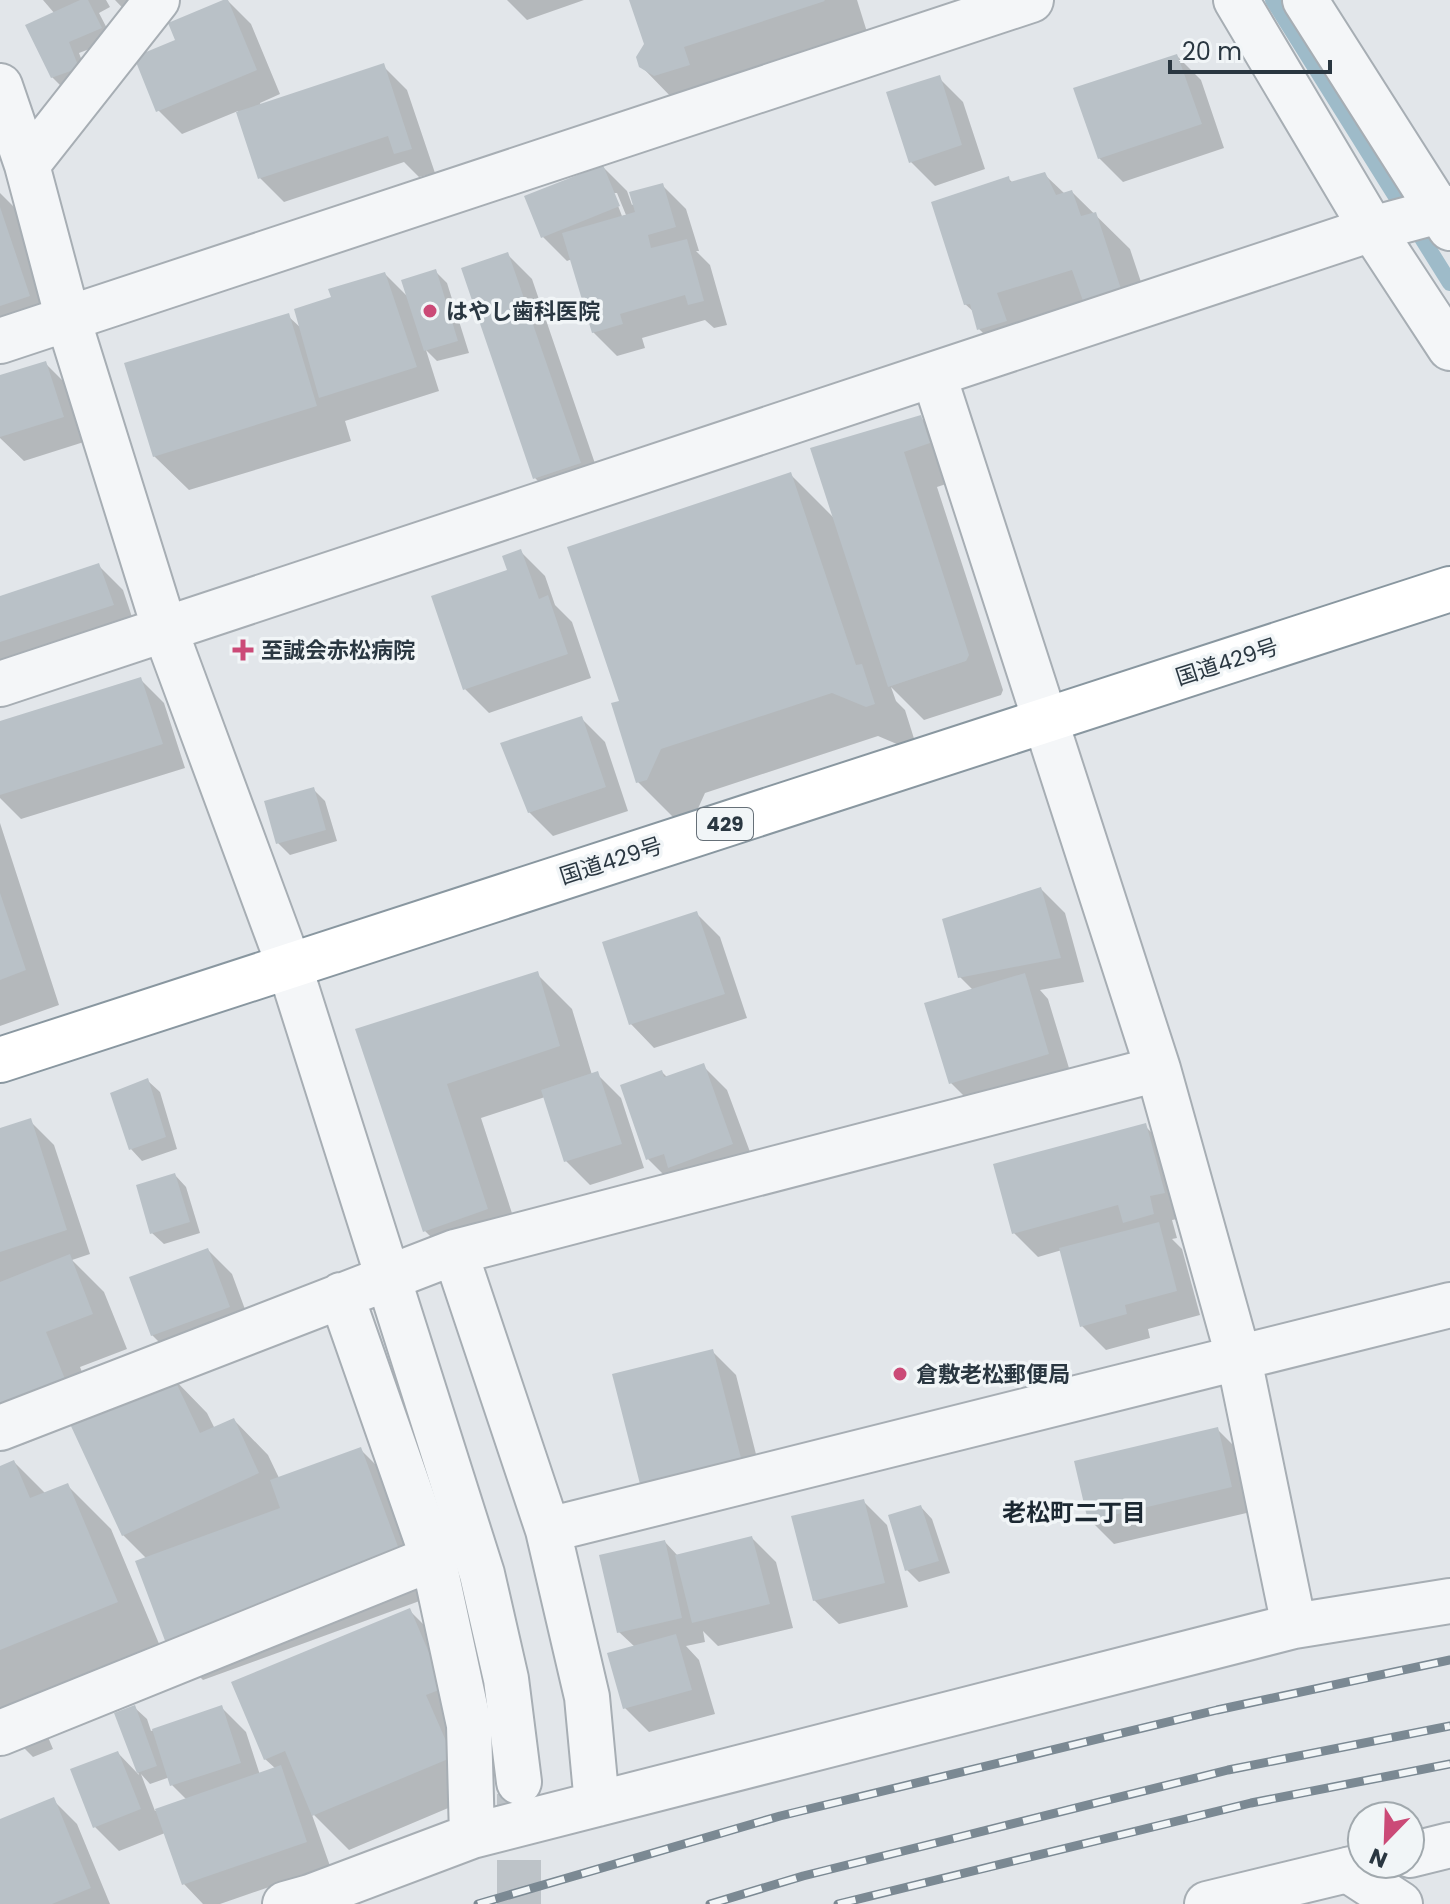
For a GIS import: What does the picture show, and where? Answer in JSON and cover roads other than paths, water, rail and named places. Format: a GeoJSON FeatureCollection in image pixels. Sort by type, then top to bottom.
{"type":"FeatureCollection","features":[{"type":"Feature","properties":{"kind":"highway","name":"国道429号"},"geometry":{"type":"LineString","coordinates":[[0,1060],[1450,589]]}},
{"type":"Feature","properties":{"kind":"street"},"geometry":{"type":"LineString","coordinates":[[27,165],[157,0]]}},
{"type":"Feature","properties":{"kind":"street"},"geometry":{"type":"LineString","coordinates":[[0,341],[1031,0]]}},
{"type":"Feature","properties":{"kind":"street"},"geometry":{"type":"LineString","coordinates":[[1236,0],[1420,219]]}},
{"type":"Feature","properties":{"kind":"street"},"geometry":{"type":"LineString","coordinates":[[1305,0],[1420,219],[1450,348]]}},
{"type":"Feature","properties":{"kind":"street"},"geometry":{"type":"LineString","coordinates":[[0,86],[27,165],[68,319],[165,630],[289,965],[482,1574],[506,1679],[519,1782]]}},
{"type":"Feature","properties":{"kind":"street"},"geometry":{"type":"LineString","coordinates":[[0,684],[1420,219]]}},
{"type":"Feature","properties":{"kind":"street"},"geometry":{"type":"LineString","coordinates":[[934,376],[1158,1069],[1239,1359],[1294,1626]]}},
{"type":"Feature","properties":{"kind":"street"},"geometry":{"type":"LineString","coordinates":[[0,1428],[455,1252],[1158,1069]]}},
{"type":"Feature","properties":{"kind":"street"},"geometry":{"type":"LineString","coordinates":[[455,1252],[548,1530],[587,1697],[597,1804]]}},
{"type":"Feature","properties":{"kind":"street"},"geometry":{"type":"LineString","coordinates":[[341,1295],[433,1558],[469,1725],[472,1836]]}},
{"type":"Feature","properties":{"kind":"street"},"geometry":{"type":"LineString","coordinates":[[548,1530],[1450,1305]]}},
{"type":"Feature","properties":{"kind":"street"},"geometry":{"type":"LineString","coordinates":[[0,1733],[433,1558]]}},
{"type":"Feature","properties":{"kind":"street"},"geometry":{"type":"LineString","coordinates":[[285,1904],[472,1836],[1294,1626],[1450,1601]]}},
{"type":"Feature","properties":{"kind":"street"},"geometry":{"type":"LineString","coordinates":[[1426,1851],[1450,1845]]}},
{"type":"Feature","properties":{"kind":"street"},"geometry":{"type":"LineString","coordinates":[[1207,1904],[1260,1897],[1346,1871]]}},
{"type":"Feature","properties":{"kind":"street"},"geometry":{"type":"LineString","coordinates":[[1374,1880],[1400,1904]]}},
{"type":"Feature","properties":{"kind":"waterway"},"geometry":{"type":"LineString","coordinates":[[1273,0],[1450,283]]}},
{"type":"Feature","properties":{"kind":"tunnel"},"geometry":{"type":"LineString","coordinates":[[519,1789],[519,1904]]}},
{"type":"Feature","properties":{"kind":"railway"},"geometry":{"type":"LineString","coordinates":[[478,1904],[780,1816],[1217,1710],[1450,1660]]}},
{"type":"Feature","properties":{"kind":"railway"},"geometry":{"type":"LineString","coordinates":[[710,1904],[803,1876],[1228,1770],[1450,1726]]}},
{"type":"Feature","properties":{"kind":"railway"},"geometry":{"type":"LineString","coordinates":[[838,1904],[1251,1803],[1450,1764]]}},
{"type":"Feature","properties":{"kind":"place","name":"はやし歯科医院"},"geometry":{"type":"Point","coordinates":[430,311]}},
{"type":"Feature","properties":{"kind":"place","name":"至誠会赤松病院"},"geometry":{"type":"Point","coordinates":[243,650]}},
{"type":"Feature","properties":{"kind":"place","name":"倉敷老松郵便局"},"geometry":{"type":"Point","coordinates":[900,1374]}},
{"type":"Feature","properties":{"kind":"district","name":"老松町二丁目"},"geometry":{"type":"Point","coordinates":[1074,1512]}}]}
